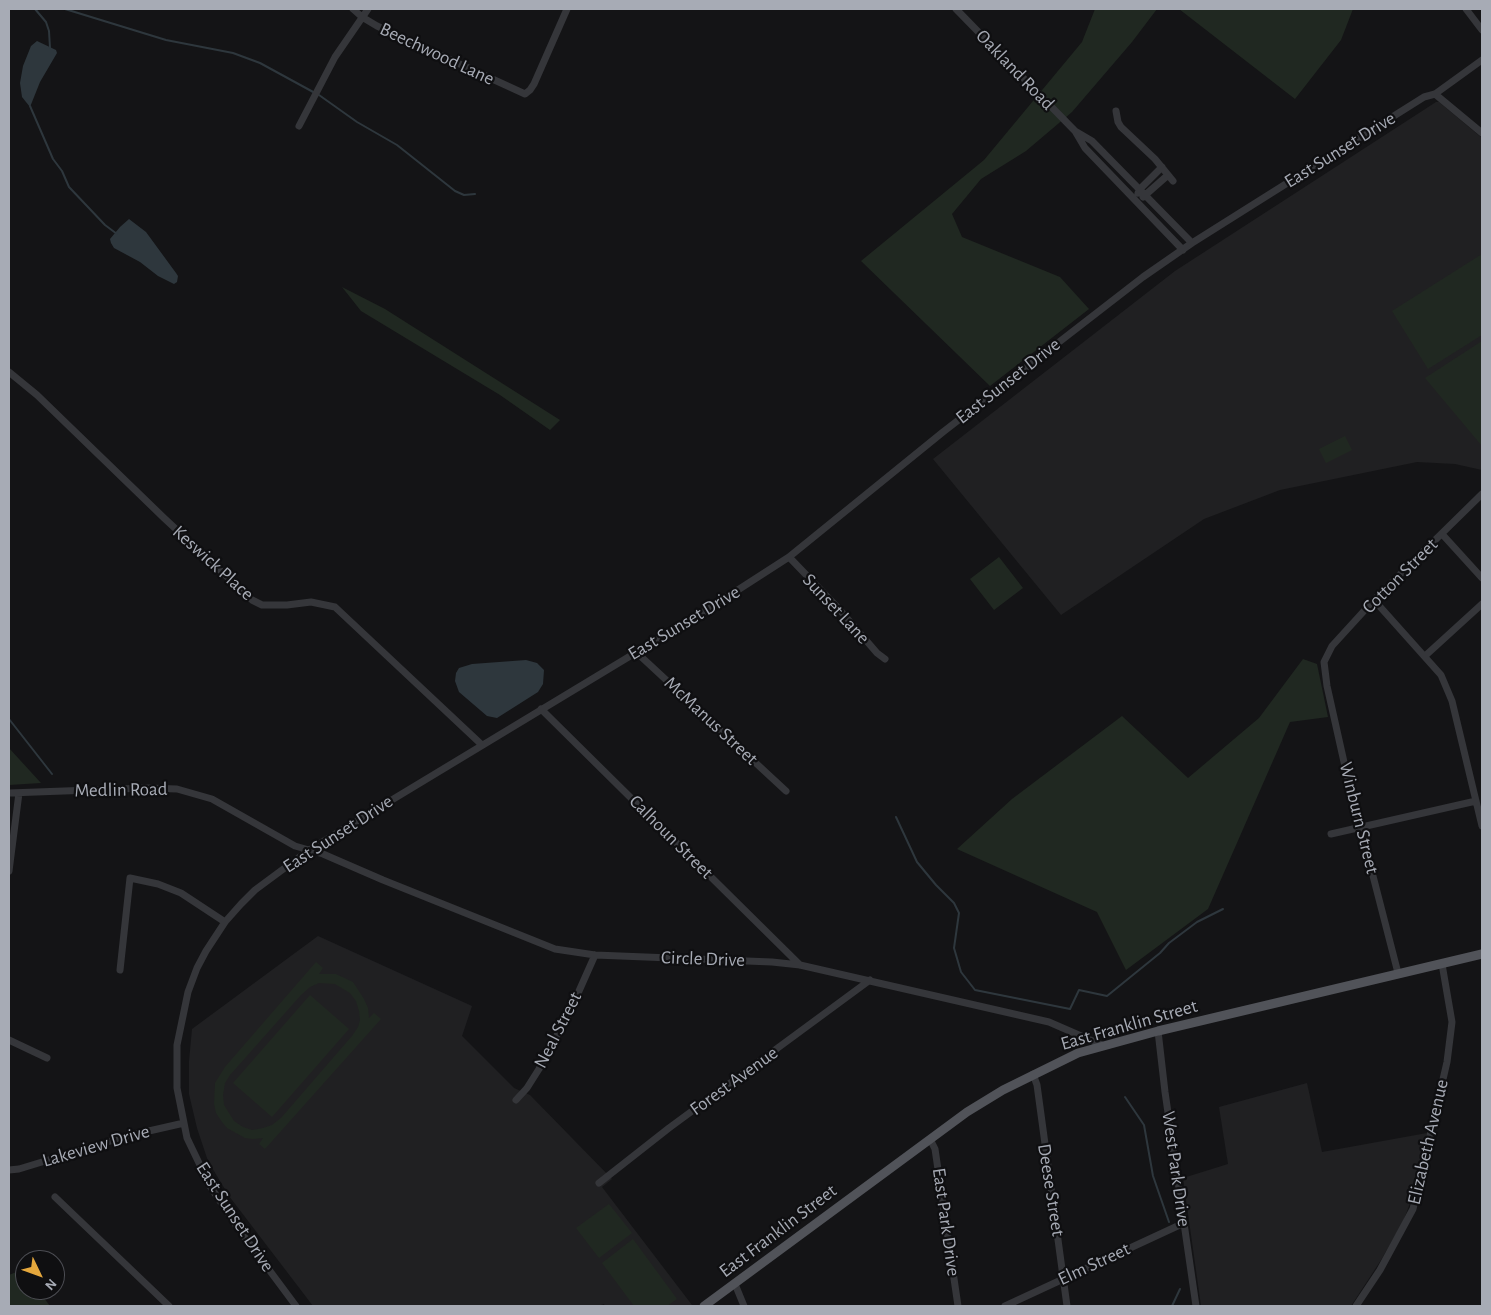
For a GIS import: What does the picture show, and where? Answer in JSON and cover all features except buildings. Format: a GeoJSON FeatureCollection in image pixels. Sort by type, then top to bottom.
{"type":"FeatureCollection","features":[{"type":"Feature","properties":{"kind":"main road","name":"East Franklin Street"},"geometry":{"type":"LineString","coordinates":[[704,1306],[967,1112],[1002,1090],[1078,1053],[1158,1031],[1482,954]]}},
{"type":"Feature","properties":{"kind":"street","name":"Beechwood Lane"},"geometry":{"type":"LineString","coordinates":[[353,9],[376,26],[525,94],[534,84],[567,9]]}},
{"type":"Feature","properties":{"kind":"street"},"geometry":{"type":"LineString","coordinates":[[299,126],[335,57],[368,9]]}},
{"type":"Feature","properties":{"kind":"street","name":"Oakland Road"},"geometry":{"type":"LineString","coordinates":[[956,9],[1075,131],[1085,148],[1183,250]]}},
{"type":"Feature","properties":{"kind":"street"},"geometry":{"type":"LineString","coordinates":[[1466,9],[1482,30]]}},
{"type":"Feature","properties":{"kind":"street","name":"East Sunset Drive"},"geometry":{"type":"LineString","coordinates":[[296,1306],[238,1228],[210,1186],[187,1138],[177,1088],[177,1044],[182,1013],[197,968],[224,922],[255,890],[309,850],[713,606],[789,557],[1098,310],[1192,243],[1424,97],[1435,94],[1482,60]]}},
{"type":"Feature","properties":{"kind":"street"},"geometry":{"type":"LineString","coordinates":[[1435,94],[1482,133]]}},
{"type":"Feature","properties":{"kind":"street"},"geometry":{"type":"LineString","coordinates":[[1116,111],[1121,127],[1162,167],[1170,178],[1136,201]]}},
{"type":"Feature","properties":{"kind":"street","name":"Oakland Road"},"geometry":{"type":"LineString","coordinates":[[1075,131],[1092,141],[1192,243]]}},
{"type":"Feature","properties":{"kind":"street"},"geometry":{"type":"LineString","coordinates":[[1136,201],[1140,189],[1162,167]]}},
{"type":"Feature","properties":{"kind":"street","name":"Keswick Place"},"geometry":{"type":"LineString","coordinates":[[9,372],[37,395],[252,600],[262,605],[287,606],[311,602],[335,607],[482,745]]}},
{"type":"Feature","properties":{"kind":"street","name":"Cotton Street"},"geometry":{"type":"LineString","coordinates":[[1324,662],[1332,646],[1374,600],[1482,494]]}},
{"type":"Feature","properties":{"kind":"street"},"geometry":{"type":"LineString","coordinates":[[1442,534],[1482,578]]}},
{"type":"Feature","properties":{"kind":"street","name":"Sunset Lane"},"geometry":{"type":"LineString","coordinates":[[789,557],[839,609],[877,653],[885,659]]}},
{"type":"Feature","properties":{"kind":"street"},"geometry":{"type":"LineString","coordinates":[[1374,600],[1441,675],[1452,701],[1482,826]]}},
{"type":"Feature","properties":{"kind":"street"},"geometry":{"type":"LineString","coordinates":[[1425,656],[1482,604]]}},
{"type":"Feature","properties":{"kind":"street","name":"McManus Street"},"geometry":{"type":"LineString","coordinates":[[636,652],[786,791]]}},
{"type":"Feature","properties":{"kind":"street","name":"Winburn Street"},"geometry":{"type":"LineString","coordinates":[[1324,662],[1327,686],[1336,724],[1398,973]]}},
{"type":"Feature","properties":{"kind":"street","name":"Calhoun Street"},"geometry":{"type":"LineString","coordinates":[[541,709],[800,965]]}},
{"type":"Feature","properties":{"kind":"street","name":"Medlin Road"},"geometry":{"type":"LineString","coordinates":[[9,793],[146,788],[176,789],[212,799],[295,846],[309,850]]}},
{"type":"Feature","properties":{"kind":"street"},"geometry":{"type":"LineString","coordinates":[[9,871],[19,793]]}},
{"type":"Feature","properties":{"kind":"street"},"geometry":{"type":"LineString","coordinates":[[1331,834],[1476,802]]}},
{"type":"Feature","properties":{"kind":"street","name":"Circle Drive"},"geometry":{"type":"LineString","coordinates":[[309,850],[323,854],[375,877],[555,949],[595,955],[772,962],[800,965],[1049,1022],[1104,1046]]}},
{"type":"Feature","properties":{"kind":"street"},"geometry":{"type":"LineString","coordinates":[[120,970],[130,878],[158,884],[181,893],[224,922]]}},
{"type":"Feature","properties":{"kind":"street","name":"Neal Street"},"geometry":{"type":"LineString","coordinates":[[516,1100],[527,1088],[539,1069],[570,1011],[595,955]]}},
{"type":"Feature","properties":{"kind":"street","name":"Elizabeth Avenue"},"geometry":{"type":"LineString","coordinates":[[1356,1306],[1384,1264],[1413,1209],[1447,1062],[1452,1022],[1442,964]]}},
{"type":"Feature","properties":{"kind":"street","name":"Forest Avenue"},"geometry":{"type":"LineString","coordinates":[[599,1183],[669,1128],[870,980]]}},
{"type":"Feature","properties":{"kind":"street","name":"West Park Drive"},"geometry":{"type":"LineString","coordinates":[[1158,1031],[1196,1306]]}},
{"type":"Feature","properties":{"kind":"street"},"geometry":{"type":"LineString","coordinates":[[9,1040],[47,1058]]}},
{"type":"Feature","properties":{"kind":"street","name":"Deese Street"},"geometry":{"type":"LineString","coordinates":[[1034,1074],[1065,1278],[1067,1306]]}},
{"type":"Feature","properties":{"kind":"street","name":"Lakeview Drive"},"geometry":{"type":"LineString","coordinates":[[9,1170],[19,1169],[127,1136],[184,1123]]}},
{"type":"Feature","properties":{"kind":"street","name":"East Park Drive"},"geometry":{"type":"LineString","coordinates":[[930,1140],[935,1149],[958,1306]]}},
{"type":"Feature","properties":{"kind":"street"},"geometry":{"type":"LineString","coordinates":[[55,1197],[170,1306]]}},
{"type":"Feature","properties":{"kind":"street","name":"Elm Street"},"geometry":{"type":"LineString","coordinates":[[1005,1306],[1184,1223]]}},
{"type":"Feature","properties":{"kind":"street"},"geometry":{"type":"LineString","coordinates":[[735,1284],[744,1306]]}},
{"type":"Feature","properties":{"kind":"shaded area"},"geometry":{"type":"Polygon","coordinates":[[[1095,9],[1157,9],[1132,42],[1072,112],[1026,151],[981,179],[952,214],[962,237],[1060,277],[1089,309],[990,386],[861,261],[984,160],[1082,42],[1095,9]]]}},
{"type":"Feature","properties":{"kind":"shaded area"},"geometry":{"type":"Polygon","coordinates":[[[1179,9],[1353,9],[1341,40],[1295,99],[1179,9]]]}},
{"type":"Feature","properties":{"kind":"shaded area"},"geometry":{"type":"Polygon","coordinates":[[[37,41],[56,50],[57,53],[40,82],[30,107],[22,97],[20,83],[23,66],[31,46],[37,41]]]}},
{"type":"Feature","properties":{"kind":"shaded area"},"geometry":{"type":"Polygon","coordinates":[[[1436,102],[1439,102],[1482,138],[1482,470],[1455,464],[1417,462],[1280,490],[1204,519],[1061,615],[933,459],[1175,271],[1436,102]]]}},
{"type":"Feature","properties":{"kind":"shaded area"},"geometry":{"type":"Polygon","coordinates":[[[129,219],[146,232],[178,276],[177,282],[174,284],[158,276],[140,262],[114,248],[110,239],[129,219]]]}},
{"type":"Feature","properties":{"kind":"shaded area"},"geometry":{"type":"Polygon","coordinates":[[[1482,254],[1482,335],[1428,369],[1392,311],[1482,254]]]}},
{"type":"Feature","properties":{"kind":"shaded area"},"geometry":{"type":"Polygon","coordinates":[[[342,287],[385,309],[560,420],[550,430],[500,395],[361,311],[342,287]]]}},
{"type":"Feature","properties":{"kind":"shaded area"},"geometry":{"type":"Polygon","coordinates":[[[1482,341],[1482,446],[1425,378],[1482,341]]]}},
{"type":"Feature","properties":{"kind":"shaded area"},"geometry":{"type":"Polygon","coordinates":[[[1345,436],[1352,450],[1326,463],[1319,449],[1345,436]]]}},
{"type":"Feature","properties":{"kind":"shaded area"},"geometry":{"type":"Polygon","coordinates":[[[999,557],[1023,588],[994,610],[970,579],[999,557]]]}},
{"type":"Feature","properties":{"kind":"shaded area"},"geometry":{"type":"Polygon","coordinates":[[[1303,659],[1317,664],[1328,717],[1290,722],[1208,909],[1126,970],[1097,912],[957,849],[1012,799],[1122,716],[1188,778],[1259,718],[1303,659]]]}},
{"type":"Feature","properties":{"kind":"shaded area"},"geometry":{"type":"Polygon","coordinates":[[[526,660],[537,663],[544,670],[543,684],[538,692],[497,718],[487,716],[459,692],[455,681],[459,668],[472,664],[526,660]]]}},
{"type":"Feature","properties":{"kind":"shaded area"},"geometry":{"type":"Polygon","coordinates":[[[9,748],[41,783],[9,785],[9,748]]]}},
{"type":"Feature","properties":{"kind":"shaded area"},"geometry":{"type":"Polygon","coordinates":[[[318,936],[472,1006],[462,1036],[514,1088],[530,1095],[612,1179],[602,1187],[692,1305],[313,1306],[229,1196],[208,1161],[197,1128],[189,1094],[189,1061],[192,1029],[318,936]]]}},
{"type":"Feature","properties":{"kind":"shaded area"},"geometry":{"type":"Polygon","coordinates":[[[316,962],[323,968],[319,974],[336,974],[353,982],[368,1008],[369,1018],[374,1013],[381,1019],[265,1149],[259,1144],[263,1138],[245,1138],[227,1128],[216,1113],[214,1104],[215,1083],[225,1067],[316,962]],[[319,983],[310,987],[230,1075],[225,1083],[223,1095],[224,1105],[234,1121],[252,1130],[272,1125],[281,1118],[352,1036],[360,1020],[356,1001],[350,993],[335,984],[319,983]]]}},
{"type":"Feature","properties":{"kind":"shaded area"},"geometry":{"type":"Polygon","coordinates":[[[310,995],[349,1029],[272,1117],[233,1083],[310,995]]]}},
{"type":"Feature","properties":{"kind":"shaded area"},"geometry":{"type":"Polygon","coordinates":[[[1307,1083],[1322,1152],[1427,1133],[1413,1195],[1403,1222],[1351,1306],[1201,1306],[1183,1178],[1228,1164],[1219,1107],[1307,1083]]]}},
{"type":"Feature","properties":{"kind":"shaded area"},"geometry":{"type":"Polygon","coordinates":[[[609,1204],[632,1233],[599,1258],[576,1228],[609,1204]]]}},
{"type":"Feature","properties":{"kind":"shaded area"},"geometry":{"type":"Polygon","coordinates":[[[633,1239],[677,1299],[667,1306],[634,1306],[602,1263],[633,1239]]]}},
{"type":"Feature","properties":{"kind":"shaded area"},"geometry":{"type":"Polygon","coordinates":[[[15,1273],[15,1300],[46,1300],[50,1306],[9,1306],[9,1275],[15,1273]]]}},
{"type":"Feature","properties":{"kind":"waterway"},"geometry":{"type":"LineString","coordinates":[[35,9],[46,22],[49,31],[50,48]]}},
{"type":"Feature","properties":{"kind":"waterway"},"geometry":{"type":"LineString","coordinates":[[65,9],[166,40],[233,53],[260,63],[315,93]]}},
{"type":"Feature","properties":{"kind":"waterway"},"geometry":{"type":"LineString","coordinates":[[319,95],[357,122],[397,145],[455,191],[464,195],[475,194]]}},
{"type":"Feature","properties":{"kind":"waterway"},"geometry":{"type":"LineString","coordinates":[[30,106],[53,159],[62,171],[69,187],[105,225],[117,234]]}},
{"type":"Feature","properties":{"kind":"waterway"},"geometry":{"type":"LineString","coordinates":[[9,719],[52,774]]}},
{"type":"Feature","properties":{"kind":"waterway"},"geometry":{"type":"LineString","coordinates":[[896,817],[917,862],[954,903],[959,913],[954,948],[961,972],[975,990],[1070,1009],[1079,990],[1107,996],[1160,953],[1169,943],[1197,922],[1223,909]]}},
{"type":"Feature","properties":{"kind":"waterway"},"geometry":{"type":"LineString","coordinates":[[1125,1097],[1144,1125],[1153,1176],[1169,1222]]}},
{"type":"Feature","properties":{"kind":"waterway"},"geometry":{"type":"LineString","coordinates":[[1172,1306],[1180,1289]]}}]}
